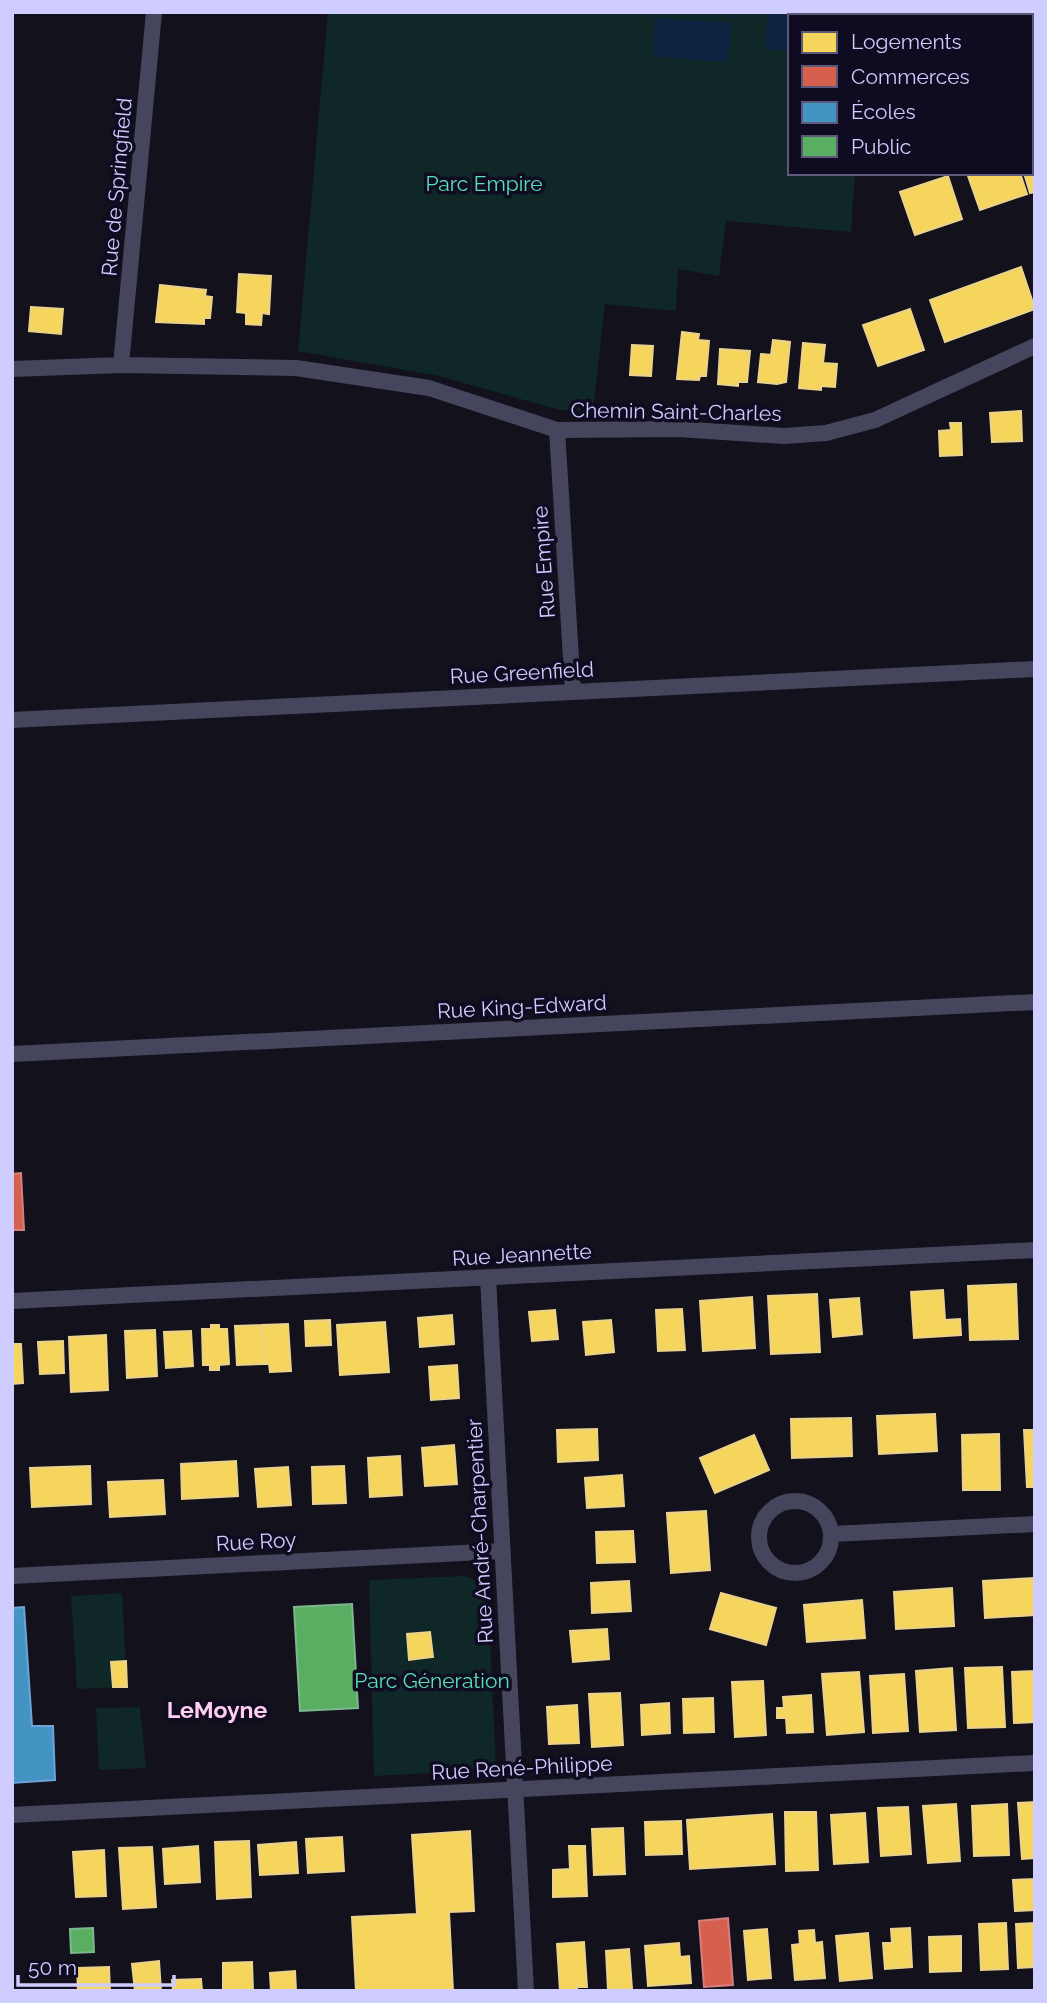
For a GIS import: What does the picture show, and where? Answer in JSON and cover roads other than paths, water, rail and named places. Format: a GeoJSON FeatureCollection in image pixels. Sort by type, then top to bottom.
{"type":"FeatureCollection","features":[{"type":"Feature","properties":{"kind":"street","name":"Rue de Springfield"},"geometry":{"type":"LineString","coordinates":[[121,365],[154,12]]}},
{"type":"Feature","properties":{"kind":"street","name":"Chemin Saint-Charles"},"geometry":{"type":"LineString","coordinates":[[12,369],[121,365],[296,368],[429,388],[557,430],[678,429],[784,436],[826,433],[874,420],[1035,346]]}},
{"type":"Feature","properties":{"kind":"street","name":"Rue Empire"},"geometry":{"type":"LineString","coordinates":[[557,430],[573,691]]}},
{"type":"Feature","properties":{"kind":"street","name":"Rue Greenfield"},"geometry":{"type":"LineString","coordinates":[[12,720],[1035,669]]}},
{"type":"Feature","properties":{"kind":"street","name":"Rue King-Edward"},"geometry":{"type":"LineString","coordinates":[[12,1054],[1035,1002]]}},
{"type":"Feature","properties":{"kind":"street","name":"Rue Jeannette"},"geometry":{"type":"LineString","coordinates":[[12,1301],[1035,1250]]}},
{"type":"Feature","properties":{"kind":"street","name":"Rue André-Charpentier"},"geometry":{"type":"LineString","coordinates":[[488,1278],[526,1991]]}},
{"type":"Feature","properties":{"kind":"street"},"geometry":{"type":"LineString","coordinates":[[802,1501],[822,1512],[829,1522],[831,1534],[831,1546],[817,1566],[794,1573],[782,1570],[764,1555],[759,1532],[769,1511],[779,1504],[802,1501]]}},
{"type":"Feature","properties":{"kind":"street"},"geometry":{"type":"LineString","coordinates":[[831,1534],[1035,1524]]}},
{"type":"Feature","properties":{"kind":"street","name":"Rue Roy"},"geometry":{"type":"LineString","coordinates":[[12,1576],[501,1551]]}},
{"type":"Feature","properties":{"kind":"street","name":"Rue René-Philippe"},"geometry":{"type":"LineString","coordinates":[[12,1815],[1035,1763]]}},
{"type":"Feature","properties":{"kind":"water"},"geometry":{"type":"Polygon","coordinates":[[[768,12],[798,12],[788,14],[788,51],[765,49],[768,12]]]}},
{"type":"Feature","properties":{"kind":"water"},"geometry":{"type":"Polygon","coordinates":[[[655,18],[731,23],[728,62],[653,56],[655,18]]]}},
{"type":"Feature","properties":{"kind":"district","name":"LeMoyne"},"geometry":{"type":"Point","coordinates":[217,1710]}},
{"type":"Feature","properties":{"kind":"park label","name":"Parc Empire"},"geometry":{"type":"Point","coordinates":[484,184]}},
{"type":"Feature","properties":{"kind":"park label","name":"Parc Géneration"},"geometry":{"type":"Point","coordinates":[432,1681]}}]}
